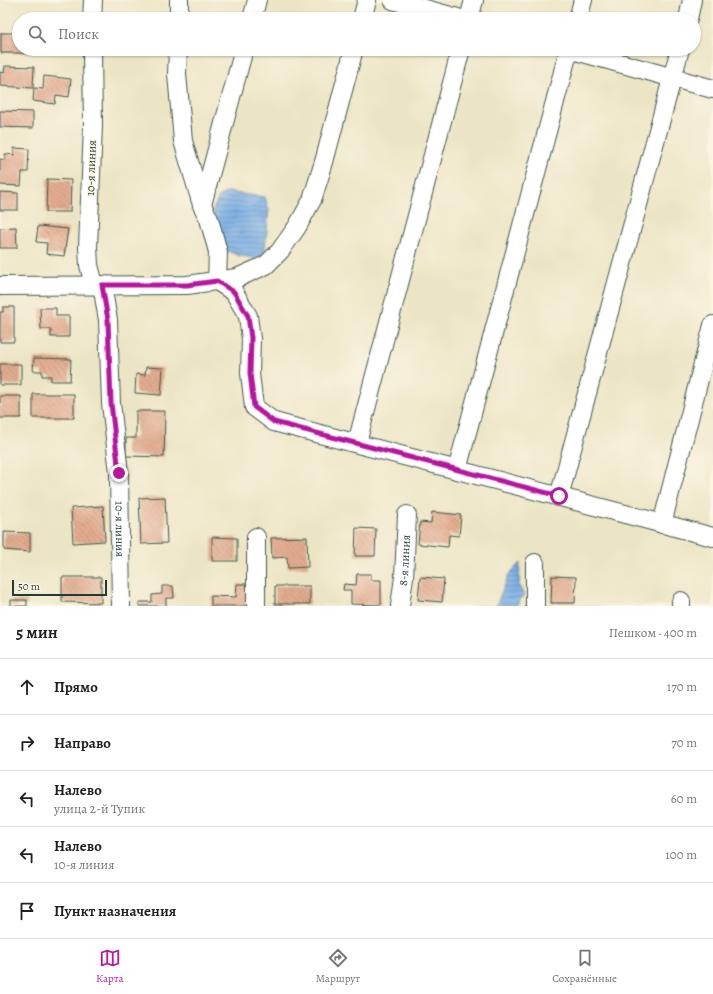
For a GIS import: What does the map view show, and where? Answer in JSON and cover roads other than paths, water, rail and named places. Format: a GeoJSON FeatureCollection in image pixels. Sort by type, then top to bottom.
{"type":"FeatureCollection","features":[{"type":"Feature","properties":{"kind":"street"},"geometry":{"type":"LineString","coordinates":[[92,12],[93,0]]}},
{"type":"Feature","properties":{"kind":"street"},"geometry":{"type":"LineString","coordinates":[[178,12],[179,0]]}},
{"type":"Feature","properties":{"kind":"street"},"geometry":{"type":"LineString","coordinates":[[254,12],[257,0]]}},
{"type":"Feature","properties":{"kind":"street"},"geometry":{"type":"LineString","coordinates":[[364,12],[367,0]]}},
{"type":"Feature","properties":{"kind":"street"},"geometry":{"type":"LineString","coordinates":[[393,0],[436,12]]}},
{"type":"Feature","properties":{"kind":"street"},"geometry":{"type":"LineString","coordinates":[[471,12],[474,0]]}},
{"type":"Feature","properties":{"kind":"street"},"geometry":{"type":"LineString","coordinates":[[580,12],[583,0]]}},
{"type":"Feature","properties":{"kind":"street"},"geometry":{"type":"LineString","coordinates":[[689,12],[692,0]]}},
{"type":"Feature","properties":{"kind":"street","name":"10-я линия"},"geometry":{"type":"LineString","coordinates":[[92,56],[93,126],[88,247],[89,265],[98,285],[108,320],[111,403],[119,473],[121,606]]}},
{"type":"Feature","properties":{"kind":"street"},"geometry":{"type":"LineString","coordinates":[[178,56],[177,74],[183,141],[202,205],[209,219],[218,252],[217,281]]}},
{"type":"Feature","properties":{"kind":"street"},"geometry":{"type":"LineString","coordinates":[[202,205],[242,56]]}},
{"type":"Feature","properties":{"kind":"street"},"geometry":{"type":"LineString","coordinates":[[0,286],[187,285],[237,278],[266,265],[280,252],[297,227],[312,200],[324,162],[352,56]]}},
{"type":"Feature","properties":{"kind":"street"},"geometry":{"type":"LineString","coordinates":[[357,443],[459,56]]}},
{"type":"Feature","properties":{"kind":"street"},"geometry":{"type":"LineString","coordinates":[[457,470],[567,56]]}},
{"type":"Feature","properties":{"kind":"street"},"geometry":{"type":"LineString","coordinates":[[595,56],[713,89]]}},
{"type":"Feature","properties":{"kind":"street"},"geometry":{"type":"LineString","coordinates":[[559,496],[678,56]]}},
{"type":"Feature","properties":{"kind":"street"},"geometry":{"type":"LineString","coordinates":[[217,281],[234,292],[248,316],[251,338],[250,373],[254,407],[274,422],[713,537]]}},
{"type":"Feature","properties":{"kind":"street"},"geometry":{"type":"LineString","coordinates":[[662,524],[713,325]]}},
{"type":"Feature","properties":{"kind":"street","name":"8-я линия"},"geometry":{"type":"LineString","coordinates":[[400,606],[404,577],[407,515]]}},
{"type":"Feature","properties":{"kind":"street"},"geometry":{"type":"LineString","coordinates":[[256,537],[256,606]]}},
{"type":"Feature","properties":{"kind":"street"},"geometry":{"type":"LineString","coordinates":[[535,563],[535,606]]}},
{"type":"Feature","properties":{"kind":"water"},"geometry":{"type":"Polygon","coordinates":[[[228,192],[265,197],[269,210],[264,259],[240,256],[227,251],[213,210],[219,196],[228,192]]]}},
{"type":"Feature","properties":{"kind":"water"},"geometry":{"type":"Polygon","coordinates":[[[520,563],[519,586],[524,595],[517,606],[496,606],[509,574],[520,563]]]}}]}
